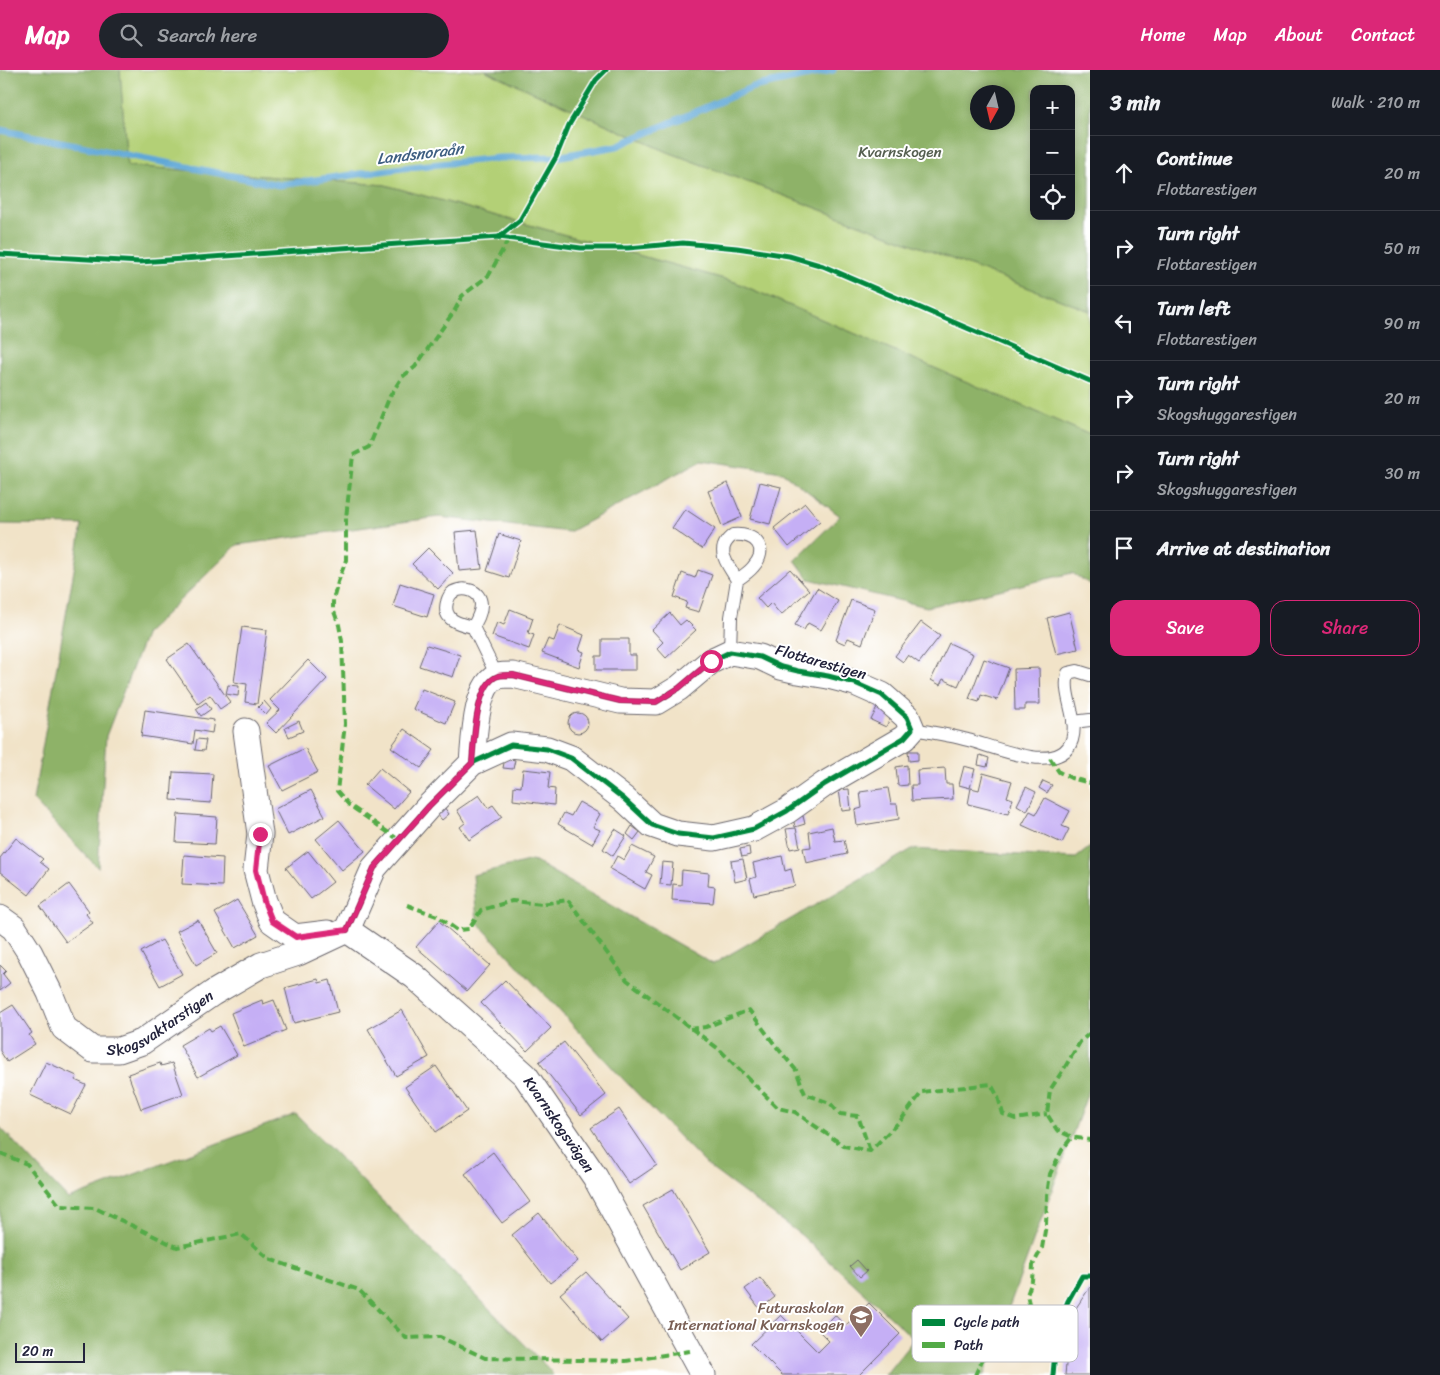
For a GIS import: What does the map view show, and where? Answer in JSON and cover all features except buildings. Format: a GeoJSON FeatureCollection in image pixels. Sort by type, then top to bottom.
{"type":"FeatureCollection","features":[{"type":"Feature","properties":{"kind":"street"},"geometry":{"type":"LineString","coordinates":[[472,763],[476,716],[485,686],[497,676],[513,675],[620,701],[656,702],[679,688],[711,661],[730,652]]}},
{"type":"Feature","properties":{"kind":"street","name":"Flottarestigen"},"geometry":{"type":"LineString","coordinates":[[730,652],[760,656],[781,667],[855,683],[882,695],[907,717],[912,728]]}},
{"type":"Feature","properties":{"kind":"street"},"geometry":{"type":"LineString","coordinates":[[246,731],[260,834],[256,870],[264,901],[272,921],[296,937],[347,930],[374,868],[429,806],[472,763],[512,745],[547,748],[571,758],[624,798],[652,825],[678,834],[714,838],[754,829],[788,811],[825,784],[904,738],[912,728]]}},
{"type":"Feature","properties":{"kind":"street","name":"Skogsvaktarstigen"},"geometry":{"type":"LineString","coordinates":[[0,918],[14,928],[30,953],[64,1028],[93,1050],[119,1050],[142,1042],[213,993],[261,965],[298,953],[347,930]]}},
{"type":"Feature","properties":{"kind":"street","name":"Kvarnskogsvägen"},"geometry":{"type":"LineString","coordinates":[[347,930],[414,976],[525,1075],[595,1177],[700,1374]]}},
{"type":"Feature","properties":{"kind":"lane"},"geometry":{"type":"LineString","coordinates":[[730,652],[730,617],[737,580]]}},
{"type":"Feature","properties":{"kind":"lane"},"geometry":{"type":"LineString","coordinates":[[473,627],[497,676]]}},
{"type":"Feature","properties":{"kind":"lane"},"geometry":{"type":"LineString","coordinates":[[912,728],[969,740],[1017,754],[1055,758],[1068,750],[1072,739],[1073,722],[1066,682],[1068,673],[1077,671],[1090,675]]}},
{"type":"Feature","properties":{"kind":"lane"},"geometry":{"type":"LineString","coordinates":[[1073,722],[1090,720]]}},
{"type":"Feature","properties":{"kind":"green space"},"geometry":{"type":"Polygon","coordinates":[[[0,70],[120,70],[127,166],[385,185],[735,282],[1090,435],[1090,584],[1072,573],[927,607],[809,579],[795,560],[840,516],[782,472],[702,460],[569,532],[439,517],[237,545],[146,633],[106,736],[98,868],[33,800],[82,525],[0,524],[0,70]]]}},
{"type":"Feature","properties":{"kind":"green space"},"geometry":{"type":"Polygon","coordinates":[[[120,70],[484,70],[668,152],[1090,311],[1090,435],[735,282],[385,185],[126,166],[120,70]]]}},
{"type":"Feature","properties":{"kind":"green space","name":"Kvarnskogen"},"geometry":{"type":"Polygon","coordinates":[[[484,70],[1090,70],[1090,311],[668,152],[484,70]]]}},
{"type":"Feature","properties":{"kind":"green space"},"geometry":{"type":"Polygon","coordinates":[[[1090,847],[1090,1087],[1010,1305],[912,1305],[912,1337],[801,1235],[709,1167],[622,1078],[477,922],[473,875],[532,860],[713,964],[912,849],[1076,858],[1090,847]]]}},
{"type":"Feature","properties":{"kind":"green space"},"geometry":{"type":"Polygon","coordinates":[[[296,1114],[553,1375],[0,1375],[0,1127],[68,1199],[296,1114]]]}},
{"type":"Feature","properties":{"kind":"green space"},"geometry":{"type":"Polygon","coordinates":[[[912,1341],[912,1362],[989,1362],[984,1375],[885,1375],[912,1341]]]}},
{"type":"Feature","properties":{"kind":"waterway","name":"Landsnoraån"},"geometry":{"type":"LineString","coordinates":[[0,130],[279,185],[410,167],[499,158],[556,157],[617,146],[753,87],[833,70]]}},
{"type":"Feature","properties":{"kind":"marked path"},"geometry":{"type":"LineString","coordinates":[[399,840],[349,805],[337,791],[345,724],[342,641],[333,609],[333,600],[346,560],[346,518],[353,455],[369,447],[390,396],[402,377],[415,367],[455,310],[462,296],[489,275],[509,238]]}},
{"type":"Feature","properties":{"kind":"marked path"},"geometry":{"type":"LineString","coordinates":[[1050,758],[1059,772],[1071,778],[1090,783]]}},
{"type":"Feature","properties":{"kind":"marked path"},"geometry":{"type":"LineString","coordinates":[[407,905],[437,916],[457,930],[469,929],[481,910],[512,901],[542,904],[568,900],[627,980],[720,1050],[778,1108],[795,1112],[844,1146],[870,1151],[901,1120],[922,1092],[991,1084],[998,1097],[1003,1114],[1015,1119],[1047,1114]]}},
{"type":"Feature","properties":{"kind":"marked path"},"geometry":{"type":"LineString","coordinates":[[690,1029],[706,1027],[749,1010],[796,1070],[805,1094],[830,1103],[840,1114],[858,1116],[870,1151]]}},
{"type":"Feature","properties":{"kind":"marked path"},"geometry":{"type":"LineString","coordinates":[[1090,1033],[1080,1042],[1050,1090],[1047,1114],[1057,1130],[1072,1137],[1090,1140]]}},
{"type":"Feature","properties":{"kind":"marked path"},"geometry":{"type":"LineString","coordinates":[[1029,1305],[1027,1295],[1032,1281],[1033,1265],[1042,1248],[1046,1225],[1050,1174],[1062,1150],[1072,1137]]}},
{"type":"Feature","properties":{"kind":"marked path"},"geometry":{"type":"LineString","coordinates":[[0,1153],[27,1164],[60,1206],[95,1208],[177,1247],[241,1234],[269,1259],[359,1290],[406,1338],[440,1337],[485,1358],[626,1361],[690,1351]]}},
{"type":"Feature","properties":{"kind":"marked path"},"geometry":{"type":"LineString","coordinates":[[975,1375],[981,1362]]}},
{"type":"Feature","properties":{"kind":"cycle path"},"geometry":{"type":"LineString","coordinates":[[499,237],[520,220],[556,157],[569,125],[596,80],[606,70]]}},
{"type":"Feature","properties":{"kind":"cycle path"},"geometry":{"type":"LineString","coordinates":[[0,254],[140,262],[499,237],[581,248],[628,248],[683,243],[737,248],[789,256],[823,266],[1090,381]]}},
{"type":"Feature","properties":{"kind":"cycle path"},"geometry":{"type":"LineString","coordinates":[[347,930],[374,868],[429,806],[472,763],[511,745],[547,749],[571,758],[624,799],[652,825],[678,834],[714,838],[754,829],[787,811],[825,784],[904,738],[912,729],[907,717],[882,695],[855,683],[781,667],[760,657],[730,652],[711,661],[679,688],[656,702],[620,701],[513,675],[498,676],[490,681],[480,702],[475,728],[472,763]]}},
{"type":"Feature","properties":{"kind":"cycle path"},"geometry":{"type":"LineString","coordinates":[[1066,1305],[1082,1276],[1090,1276]]}},
{"type":"Feature","properties":{"kind":"cycle path"},"geometry":{"type":"LineString","coordinates":[[1053,1375],[1054,1362]]}},
{"type":"Feature","properties":{"kind":"place","name":"Futuraskolan International Kvarnskogen"},"geometry":{"type":"Point","coordinates":[861,1338]}},
{"type":"Feature","properties":{"kind":"route"},"geometry":{"type":"LineString","coordinates":[[260,834],[256,870],[264,901],[272,921],[296,937],[347,930],[374,868],[429,806],[472,763],[476,716],[485,686],[497,676],[513,675],[620,701],[656,702],[679,688],[711,661]]}}]}
